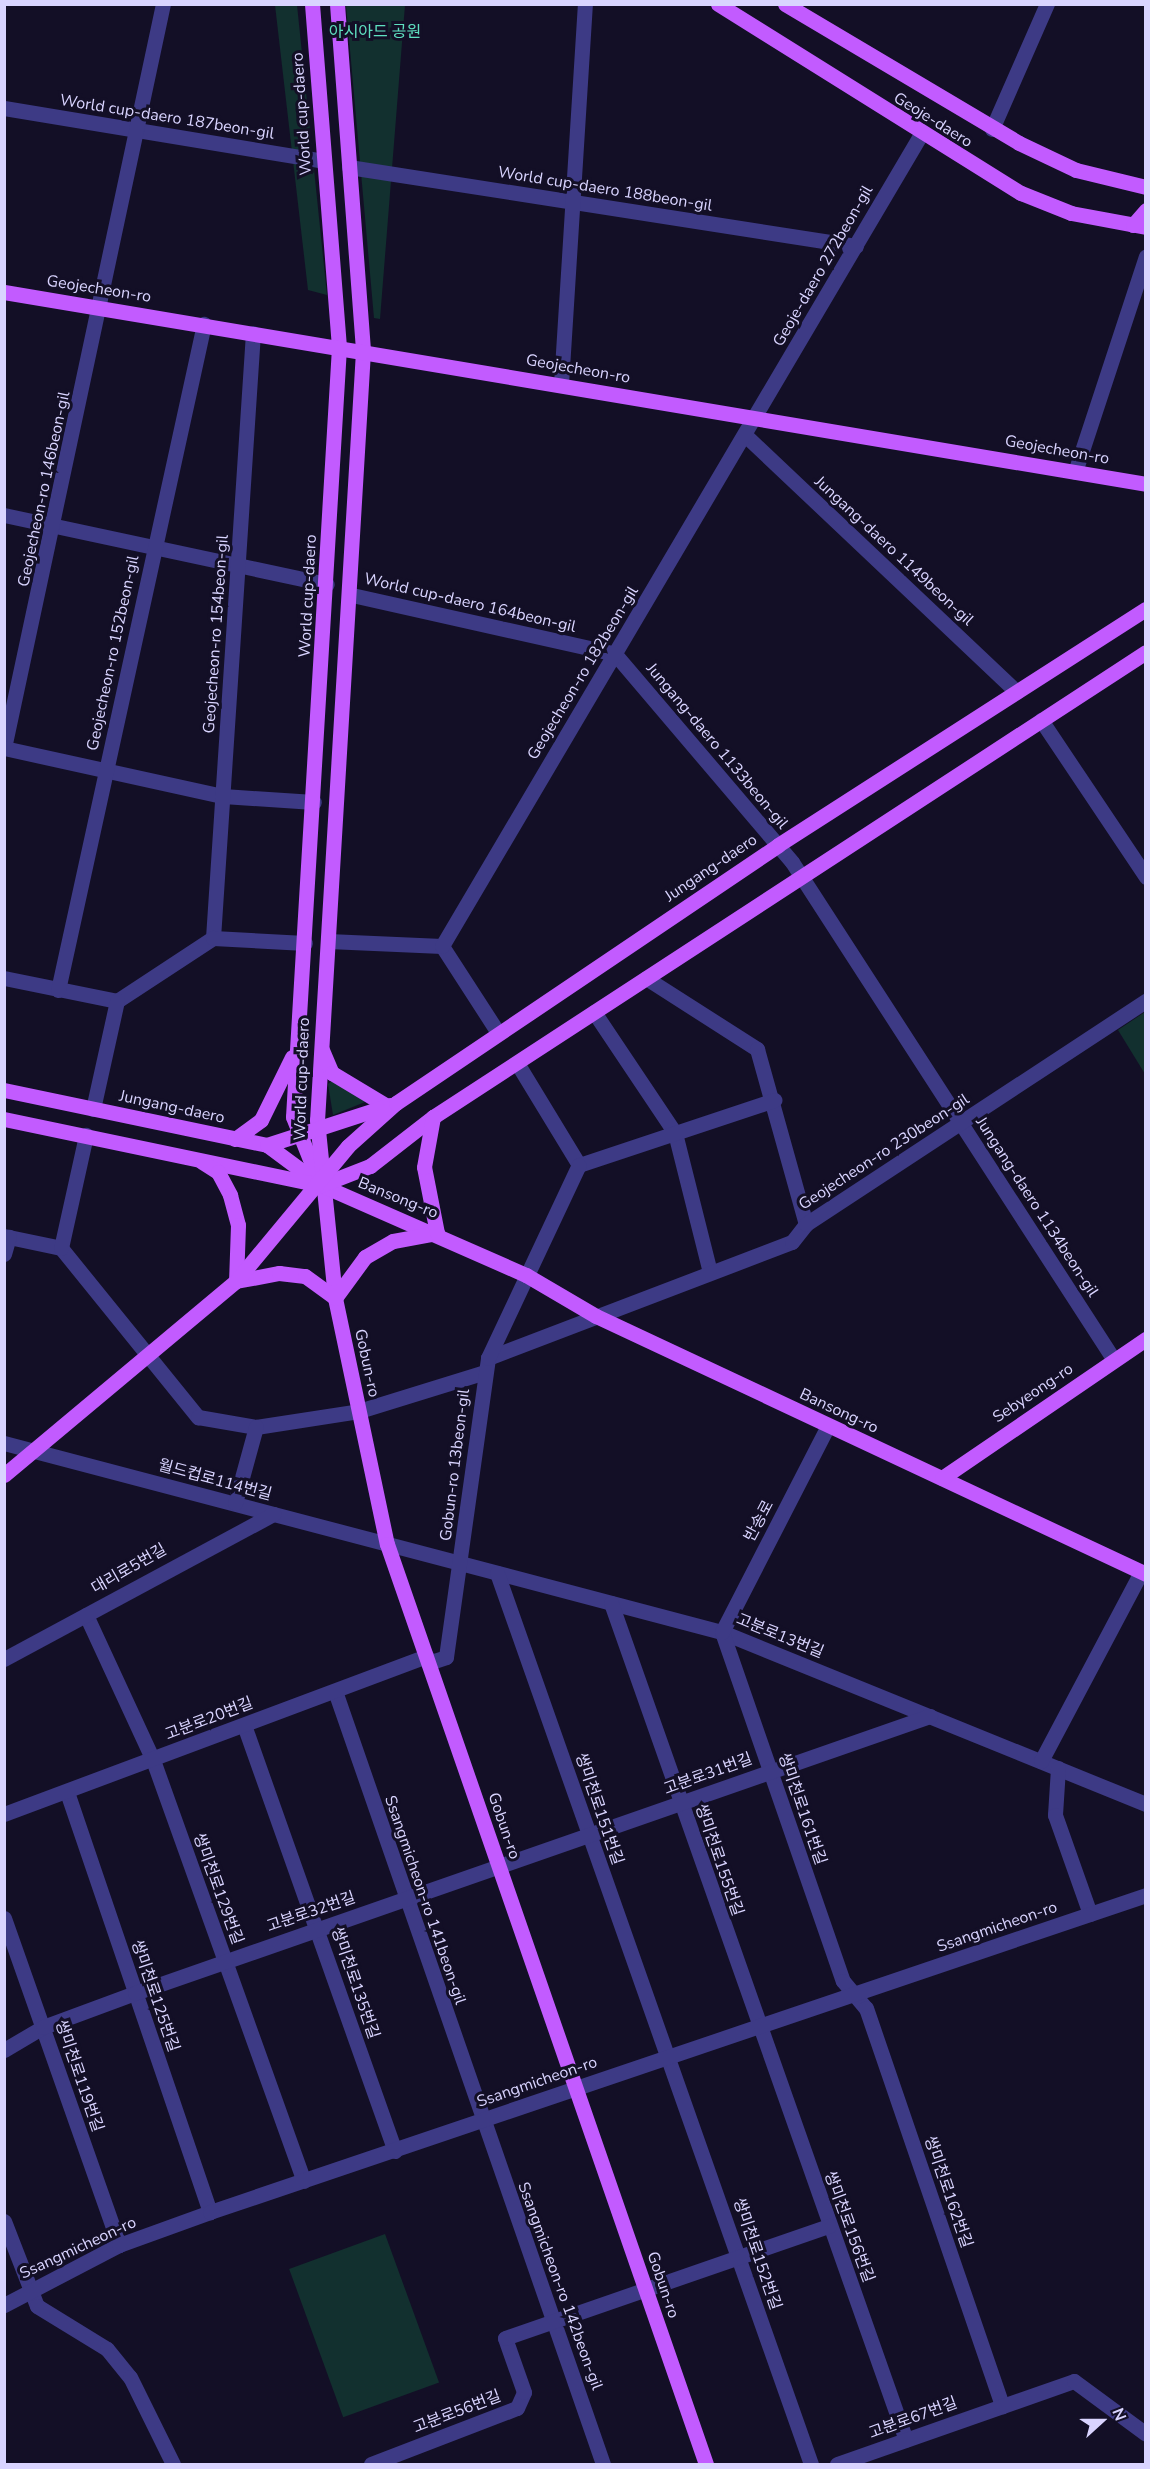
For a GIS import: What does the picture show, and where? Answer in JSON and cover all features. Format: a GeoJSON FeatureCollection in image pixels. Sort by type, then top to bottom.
{"type":"FeatureCollection","features":[{"type":"Feature","properties":{"kind":"main road","name":"World cup-daero"},"geometry":{"type":"LineString","coordinates":[[312,4],[339,347],[314,802],[293,1117],[298,1136],[321,1185]]}},
{"type":"Feature","properties":{"kind":"main road","name":"World cup-daero"},"geometry":{"type":"LineString","coordinates":[[321,1185],[318,1129],[320,1045],[352,595],[363,351],[337,4]]}},
{"type":"Feature","properties":{"kind":"main road","name":"Geoje-daero"},"geometry":{"type":"LineString","coordinates":[[718,4],[921,134],[1047,205],[1139,226]]}},
{"type":"Feature","properties":{"kind":"main road","name":"Geoje-daero"},"geometry":{"type":"LineString","coordinates":[[785,4],[992,129],[1076,170],[1146,187]]}},
{"type":"Feature","properties":{"kind":"main road"},"geometry":{"type":"LineString","coordinates":[[1139,226],[1139,212],[1146,210]]}},
{"type":"Feature","properties":{"kind":"main road","name":"Geojecheon-ro"},"geometry":{"type":"LineString","coordinates":[[4,292],[1146,484]]}},
{"type":"Feature","properties":{"kind":"main road","name":"Jungang-daero"},"geometry":{"type":"LineString","coordinates":[[4,1090],[267,1145],[321,1185],[348,1146],[391,1105],[497,1031],[778,845],[1146,609]]}},
{"type":"Feature","properties":{"kind":"main road"},"geometry":{"type":"LineString","coordinates":[[4,1475],[236,1281],[321,1185],[369,1166],[433,1117],[646,978],[796,868],[1041,720],[1146,652]]}},
{"type":"Feature","properties":{"kind":"main road"},"geometry":{"type":"LineString","coordinates":[[235,1139],[255,1128],[278,1096],[300,1031]]}},
{"type":"Feature","properties":{"kind":"main road"},"geometry":{"type":"LineString","coordinates":[[320,1045],[332,1073],[391,1105]]}},
{"type":"Feature","properties":{"kind":"main road"},"geometry":{"type":"LineString","coordinates":[[267,1145],[391,1105]]}},
{"type":"Feature","properties":{"kind":"main road"},"geometry":{"type":"LineString","coordinates":[[236,1281],[279,1273],[305,1276],[335,1298],[365,1257],[393,1241],[437,1233],[424,1167],[433,1117]]}},
{"type":"Feature","properties":{"kind":"main road"},"geometry":{"type":"LineString","coordinates":[[4,1119],[190,1155],[321,1185]]}},
{"type":"Feature","properties":{"kind":"main road"},"geometry":{"type":"LineString","coordinates":[[190,1155],[218,1172],[230,1195],[238,1225],[236,1281]]}},
{"type":"Feature","properties":{"kind":"main road","name":"Bansong-ro"},"geometry":{"type":"LineString","coordinates":[[321,1185],[437,1233],[526,1275],[596,1316],[1143,1573]]}},
{"type":"Feature","properties":{"kind":"main road","name":"Gobun-ro"},"geometry":{"type":"LineString","coordinates":[[321,1185],[335,1298],[387,1544],[706,2464]]}},
{"type":"Feature","properties":{"kind":"main road","name":"Sebyeong-ro"},"geometry":{"type":"LineString","coordinates":[[942,1478],[1146,1339]]}},
{"type":"Feature","properties":{"kind":"street","name":"Geojecheon-ro 146beon-gil"},"geometry":{"type":"LineString","coordinates":[[4,748],[103,308],[163,4]]}},
{"type":"Feature","properties":{"kind":"street"},"geometry":{"type":"LineString","coordinates":[[561,384],[585,4]]}},
{"type":"Feature","properties":{"kind":"street"},"geometry":{"type":"LineString","coordinates":[[992,129],[1047,4]]}},
{"type":"Feature","properties":{"kind":"street","name":"World cup-daero 187beon-gil"},"geometry":{"type":"LineString","coordinates":[[4,108],[324,161]]}},
{"type":"Feature","properties":{"kind":"street","name":"Geoje-daero 272beon-gil"},"geometry":{"type":"LineString","coordinates":[[756,417],[921,134]]}},
{"type":"Feature","properties":{"kind":"street","name":"World cup-daero 188beon-gil"},"geometry":{"type":"LineString","coordinates":[[349,167],[856,246]]}},
{"type":"Feature","properties":{"kind":"street"},"geometry":{"type":"LineString","coordinates":[[1075,472],[1146,256]]}},
{"type":"Feature","properties":{"kind":"street","name":"Geojecheon-ro 152beon-gil"},"geometry":{"type":"LineString","coordinates":[[58,990],[204,324]]}},
{"type":"Feature","properties":{"kind":"street","name":"Geojecheon-ro 154beon-gil"},"geometry":{"type":"LineString","coordinates":[[213,938],[253,333]]}},
{"type":"Feature","properties":{"kind":"street","name":"Geojecheon-ro 182beon-gil"},"geometry":{"type":"LineString","coordinates":[[442,946],[756,417]]}},
{"type":"Feature","properties":{"kind":"street","name":"Jungang-daero 1149beon-gil"},"geometry":{"type":"LineString","coordinates":[[745,435],[1017,692]]}},
{"type":"Feature","properties":{"kind":"street"},"geometry":{"type":"LineString","coordinates":[[4,515],[327,584]]}},
{"type":"Feature","properties":{"kind":"street","name":"World cup-daero 164beon-gil"},"geometry":{"type":"LineString","coordinates":[[352,595],[615,654]]}},
{"type":"Feature","properties":{"kind":"street","name":"Jungang-daero 1133beon-gil"},"geometry":{"type":"LineString","coordinates":[[615,654],[796,868]]}},
{"type":"Feature","properties":{"kind":"street"},"geometry":{"type":"LineString","coordinates":[[1041,720],[1146,877]]}},
{"type":"Feature","properties":{"kind":"street"},"geometry":{"type":"LineString","coordinates":[[4,748],[223,796],[314,802]]}},
{"type":"Feature","properties":{"kind":"street","name":"Jungang-daero 1134beon-gil"},"geometry":{"type":"LineString","coordinates":[[796,868],[1114,1360]]}},
{"type":"Feature","properties":{"kind":"street"},"geometry":{"type":"LineString","coordinates":[[4,978],[117,1001],[213,938],[305,943]]}},
{"type":"Feature","properties":{"kind":"street"},"geometry":{"type":"LineString","coordinates":[[328,940],[442,946],[497,1031]]}},
{"type":"Feature","properties":{"kind":"street"},"geometry":{"type":"LineString","coordinates":[[646,978],[757,1049],[774,1100],[806,1224]]}},
{"type":"Feature","properties":{"kind":"street"},"geometry":{"type":"LineString","coordinates":[[93,1109],[117,1001]]}},
{"type":"Feature","properties":{"kind":"street","name":"Geojecheon-ro 230beon-gil"},"geometry":{"type":"LineString","coordinates":[[150,1354],[198,1417],[256,1427],[359,1411],[487,1365],[596,1316],[792,1242],[806,1224],[1146,1001]]}},
{"type":"Feature","properties":{"kind":"street"},"geometry":{"type":"LineString","coordinates":[[594,1012],[675,1133],[710,1272]]}},
{"type":"Feature","properties":{"kind":"street"},"geometry":{"type":"LineString","coordinates":[[517,1063],[579,1165]]}},
{"type":"Feature","properties":{"kind":"street"},"geometry":{"type":"LineString","coordinates":[[526,1275],[579,1165],[774,1100]]}},
{"type":"Feature","properties":{"kind":"street"},"geometry":{"type":"LineString","coordinates":[[61,1248],[86,1135]]}},
{"type":"Feature","properties":{"kind":"street"},"geometry":{"type":"LineString","coordinates":[[4,1254],[7,1236],[61,1248],[150,1354]]}},
{"type":"Feature","properties":{"kind":"street","name":"Gobun-ro 13beon-gil"},"geometry":{"type":"LineString","coordinates":[[427,1660],[446,1657],[487,1365],[526,1275]]}},
{"type":"Feature","properties":{"kind":"street","name":"반송로"},"geometry":{"type":"LineString","coordinates":[[722,1632],[828,1426]]}},
{"type":"Feature","properties":{"kind":"street"},"geometry":{"type":"LineString","coordinates":[[235,1503],[256,1427]]}},
{"type":"Feature","properties":{"kind":"street","name":"월드컵로114번길"},"geometry":{"type":"LineString","coordinates":[[4,1443],[387,1544]]}},
{"type":"Feature","properties":{"kind":"street","name":"대리로5번길"},"geometry":{"type":"LineString","coordinates":[[4,1659],[86,1615],[146,1578],[273,1514]]}},
{"type":"Feature","properties":{"kind":"street","name":"고분로13번길"},"geometry":{"type":"LineString","coordinates":[[387,1544],[722,1632],[1146,1804]]}},
{"type":"Feature","properties":{"kind":"street","name":"쌍미천로151번길"},"geometry":{"type":"LineString","coordinates":[[497,1573],[668,2056]]}},
{"type":"Feature","properties":{"kind":"street","name":"Bansong-ro"},"geometry":{"type":"LineString","coordinates":[[1041,1761],[1143,1573]]}},
{"type":"Feature","properties":{"kind":"street","name":"쌍미천로155번길"},"geometry":{"type":"LineString","coordinates":[[611,1603],[757,2027]]}},
{"type":"Feature","properties":{"kind":"street","name":"쌍미천로129번길"},"geometry":{"type":"LineString","coordinates":[[86,1615],[153,1760],[303,2181]]}},
{"type":"Feature","properties":{"kind":"street","name":"쌍미천로161번길"},"geometry":{"type":"LineString","coordinates":[[722,1632],[843,1982],[854,1994]]}},
{"type":"Feature","properties":{"kind":"street","name":"고분로20번길"},"geometry":{"type":"LineString","coordinates":[[4,1814],[335,1691],[427,1660]]}},
{"type":"Feature","properties":{"kind":"street","name":"Ssangmicheon-ro 141beon-gil"},"geometry":{"type":"LineString","coordinates":[[335,1691],[482,2121]]}},
{"type":"Feature","properties":{"kind":"street","name":"고분로31번길"},"geometry":{"type":"LineString","coordinates":[[499,1867],[930,1716]]}},
{"type":"Feature","properties":{"kind":"street","name":"쌍미천로135번길"},"geometry":{"type":"LineString","coordinates":[[244,1725],[395,2151]]}},
{"type":"Feature","properties":{"kind":"street"},"geometry":{"type":"LineString","coordinates":[[1059,1768],[1055,1815],[1090,1914]]}},
{"type":"Feature","properties":{"kind":"street","name":"쌍미천로125번길"},"geometry":{"type":"LineString","coordinates":[[67,1792],[210,2212]]}},
{"type":"Feature","properties":{"kind":"street","name":"고분로32번길"},"geometry":{"type":"LineString","coordinates":[[4,2050],[43,2027],[225,1961],[499,1867]]}},
{"type":"Feature","properties":{"kind":"street","name":"Ssangmicheon-ro"},"geometry":{"type":"LineString","coordinates":[[4,2305],[119,2245],[210,2212],[1146,1895]]}},
{"type":"Feature","properties":{"kind":"street","name":"쌍미천로119번길"},"geometry":{"type":"LineString","coordinates":[[4,1918],[119,2245]]}},
{"type":"Feature","properties":{"kind":"street","name":"쌍미천로162번길"},"geometry":{"type":"LineString","coordinates":[[854,1994],[866,2008],[1002,2406]]}},
{"type":"Feature","properties":{"kind":"street","name":"쌍미천로156번길"},"geometry":{"type":"LineString","coordinates":[[757,2027],[906,2440]]}},
{"type":"Feature","properties":{"kind":"street","name":"쌍미천로152번길"},"geometry":{"type":"LineString","coordinates":[[668,2056],[811,2464]]}},
{"type":"Feature","properties":{"kind":"street","name":"Ssangmicheon-ro 142beon-gil"},"geometry":{"type":"LineString","coordinates":[[482,2121],[603,2464]]}},
{"type":"Feature","properties":{"kind":"street"},"geometry":{"type":"LineString","coordinates":[[4,2221],[28,2291],[57,2321],[107,2349],[130,2376],[173,2464]]}},
{"type":"Feature","properties":{"kind":"street","name":"고분로56번길"},"geometry":{"type":"LineString","coordinates":[[371,2464],[517,2408],[524,2392],[505,2338],[829,2226]]}},
{"type":"Feature","properties":{"kind":"street","name":"고분로67번길"},"geometry":{"type":"LineString","coordinates":[[837,2464],[1074,2381],[1146,2434]]}},
{"type":"Feature","properties":{"kind":"green space","name":"아시아드 공원"},"geometry":{"type":"Polygon","coordinates":[[[275,5],[297,5],[327,295],[308,290],[275,5]]]}},
{"type":"Feature","properties":{"kind":"green space","name":"아시아드 공원"},"geometry":{"type":"Polygon","coordinates":[[[346,5],[405,5],[380,319],[374,318],[346,5]]]}},
{"type":"Feature","properties":{"kind":"green space"},"geometry":{"type":"Polygon","coordinates":[[[1145,1012],[1145,1074],[1118,1030],[1145,1012]]]}},
{"type":"Feature","properties":{"kind":"green space"},"geometry":{"type":"Polygon","coordinates":[[[333,1080],[365,1102],[333,1115],[328,1084],[333,1080]]]}},
{"type":"Feature","properties":{"kind":"green space"},"geometry":{"type":"Polygon","coordinates":[[[385,2234],[439,2382],[343,2417],[289,2269],[385,2234]]]}}]}
